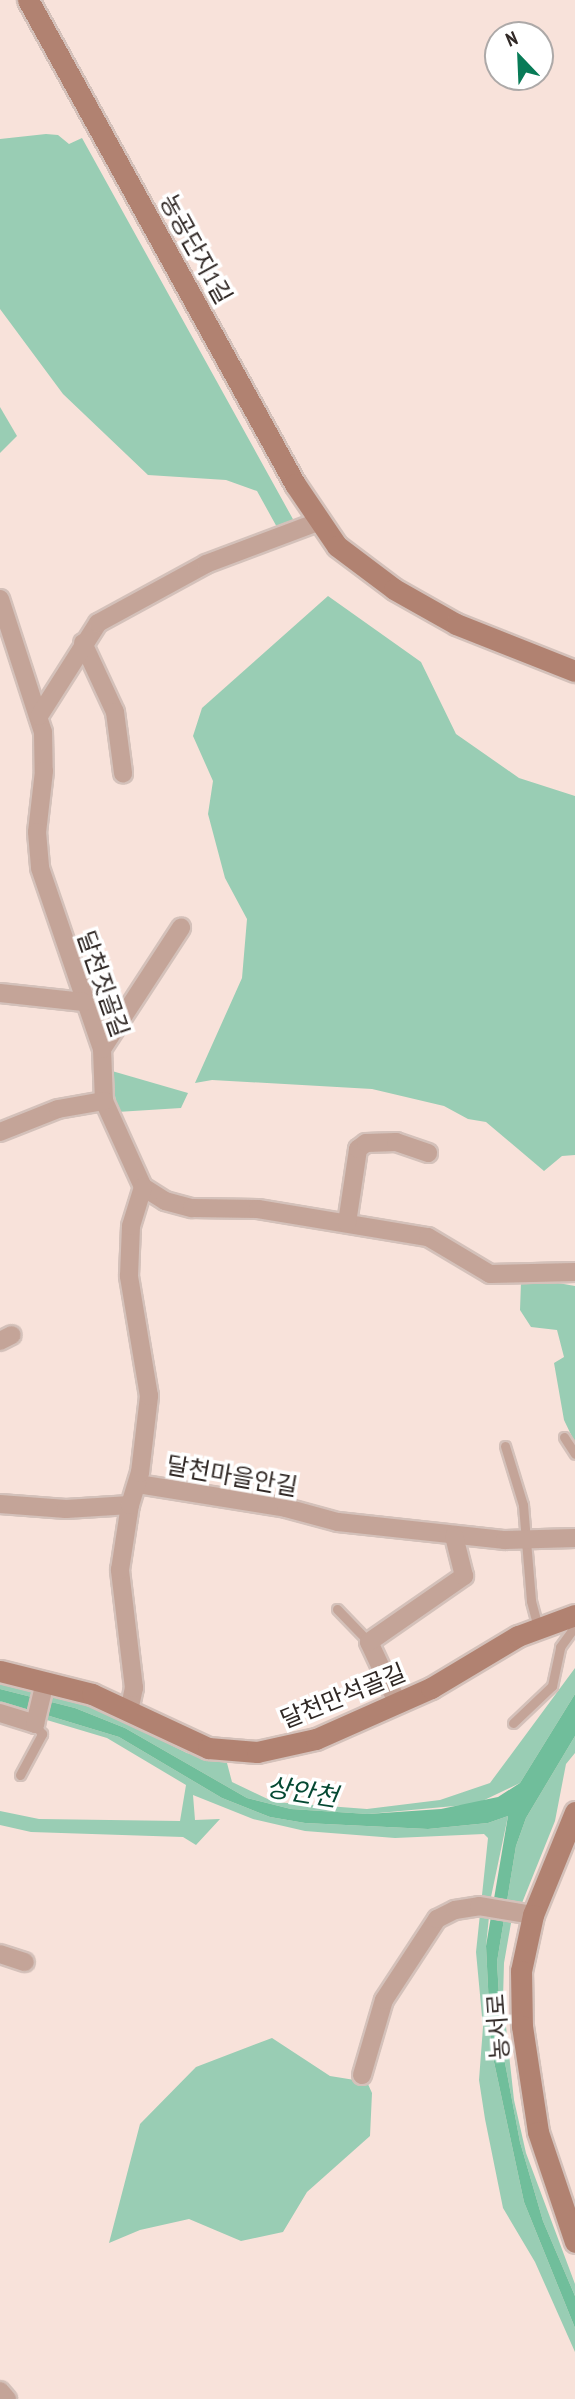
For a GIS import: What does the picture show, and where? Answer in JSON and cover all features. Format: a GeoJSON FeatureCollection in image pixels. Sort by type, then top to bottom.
{"type":"FeatureCollection","features":[{"type":"Feature","properties":{"kind":"street","name":"농공단지1길"},"geometry":{"type":"LineString","coordinates":[[27,0],[318,522],[360,567],[425,607],[487,639],[575,671]]}},
{"type":"Feature","properties":{"kind":"street"},"geometry":{"type":"LineString","coordinates":[[39,716],[98,623],[180,576],[242,547],[318,522]]}},
{"type":"Feature","properties":{"kind":"street","name":"달천짓골길"},"geometry":{"type":"LineString","coordinates":[[0,600],[39,716],[45,751],[37,832],[40,868],[102,1048],[104,1101],[143,1187]]}},
{"type":"Feature","properties":{"kind":"street"},"geometry":{"type":"LineString","coordinates":[[83,643],[115,712],[123,773]]}},
{"type":"Feature","properties":{"kind":"street"},"geometry":{"type":"LineString","coordinates":[[102,1048],[181,928]]}},
{"type":"Feature","properties":{"kind":"street"},"geometry":{"type":"LineString","coordinates":[[0,993],[84,1002]]}},
{"type":"Feature","properties":{"kind":"street"},"geometry":{"type":"LineString","coordinates":[[0,1132],[58,1109],[104,1101]]}},
{"type":"Feature","properties":{"kind":"street"},"geometry":{"type":"LineString","coordinates":[[347,1223],[358,1149],[366,1143],[396,1142],[428,1153]]}},
{"type":"Feature","properties":{"kind":"street"},"geometry":{"type":"LineString","coordinates":[[143,1187],[165,1201],[192,1208],[258,1209],[428,1237],[490,1274],[575,1272]]}},
{"type":"Feature","properties":{"kind":"street","name":"달천마을안길"},"geometry":{"type":"LineString","coordinates":[[143,1187],[131,1226],[129,1250],[131,1297],[149,1396],[138,1483],[286,1508],[338,1522],[419,1528],[454,1536],[525,1540],[575,1538]]}},
{"type":"Feature","properties":{"kind":"street"},"geometry":{"type":"LineString","coordinates":[[129,1711],[133,1678],[120,1570],[130,1505],[138,1483]]}},
{"type":"Feature","properties":{"kind":"street"},"geometry":{"type":"LineString","coordinates":[[0,1504],[66,1509],[130,1505]]}},
{"type":"Feature","properties":{"kind":"street"},"geometry":{"type":"LineString","coordinates":[[398,1704],[369,1642],[426,1598],[464,1576],[454,1536]]}},
{"type":"Feature","properties":{"kind":"street","name":"달천만석골길"},"geometry":{"type":"LineString","coordinates":[[0,1671],[44,1686],[92,1694],[208,1748],[257,1752],[316,1739],[398,1704],[538,1628],[575,1615]]}},
{"type":"Feature","properties":{"kind":"street"},"geometry":{"type":"LineString","coordinates":[[0,1713],[35,1724],[44,1686]]}},
{"type":"Feature","properties":{"kind":"street","name":"농서로"},"geometry":{"type":"LineString","coordinates":[[575,1812],[524,1913],[521,1972],[528,2078],[549,2173],[575,2242]]}},
{"type":"Feature","properties":{"kind":"street"},"geometry":{"type":"LineString","coordinates":[[362,2075],[373,2024],[421,1939],[445,1914],[479,1906],[524,1913]]}},
{"type":"Feature","properties":{"kind":"street"},"geometry":{"type":"LineString","coordinates":[[0,1954],[24,1962]]}},
{"type":"Feature","properties":{"kind":"street"},"geometry":{"type":"LineString","coordinates":[[0,2391],[7,2399]]}},
{"type":"Feature","properties":{"kind":"lane"},"geometry":{"type":"LineString","coordinates":[[565,1437],[575,1454]]}},
{"type":"Feature","properties":{"kind":"lane"},"geometry":{"type":"LineString","coordinates":[[505,1447],[523,1505],[525,1540],[538,1628]]}},
{"type":"Feature","properties":{"kind":"lane"},"geometry":{"type":"LineString","coordinates":[[337,1609],[369,1642]]}},
{"type":"Feature","properties":{"kind":"lane"},"geometry":{"type":"LineString","coordinates":[[513,1723],[552,1686],[560,1647],[575,1626]]}},
{"type":"Feature","properties":{"kind":"lane"},"geometry":{"type":"LineString","coordinates":[[20,1775],[42,1734],[35,1724]]}},
{"type":"Feature","properties":{"kind":"shaded area"},"geometry":{"type":"Polygon","coordinates":[[[58,135],[69,144],[82,138],[294,521],[278,529],[257,491],[226,480],[148,475],[63,394],[0,309],[0,139],[58,135]]]}},
{"type":"Feature","properties":{"kind":"shaded area"},"geometry":{"type":"Polygon","coordinates":[[[0,407],[17,436],[0,453],[0,407]]]}},
{"type":"Feature","properties":{"kind":"shaded area"},"geometry":{"type":"Polygon","coordinates":[[[328,596],[421,662],[456,734],[519,778],[575,796],[575,1155],[562,1156],[544,1171],[486,1122],[468,1119],[444,1106],[372,1089],[212,1080],[195,1083],[242,978],[247,919],[225,878],[208,814],[213,781],[193,736],[202,708],[328,596]]]}},
{"type":"Feature","properties":{"kind":"shaded area"},"geometry":{"type":"Polygon","coordinates":[[[112,1071],[188,1093],[181,1108],[117,1112],[112,1071]]]}},
{"type":"Feature","properties":{"kind":"shaded area"},"geometry":{"type":"Polygon","coordinates":[[[547,1281],[575,1286],[575,1443],[564,1420],[554,1363],[564,1357],[557,1330],[531,1327],[520,1310],[521,1282],[547,1281]]]}},
{"type":"Feature","properties":{"kind":"shaded area"},"geometry":{"type":"Polygon","coordinates":[[[575,1668],[575,1694],[520,1783],[476,1804],[368,1814],[291,1809],[247,1798],[125,1728],[75,1708],[0,1689],[0,1682],[100,1709],[187,1753],[227,1763],[232,1782],[274,1802],[367,1809],[440,1800],[490,1783],[575,1668]]]}},
{"type":"Feature","properties":{"kind":"shaded area"},"geometry":{"type":"Polygon","coordinates":[[[0,1689],[75,1708],[125,1728],[247,1798],[291,1809],[368,1814],[441,1809],[498,1797],[520,1783],[575,1694],[575,1736],[526,1818],[516,1846],[497,1962],[502,2047],[520,2142],[543,2221],[575,2296],[575,2328],[524,2202],[491,2048],[486,1946],[508,1816],[488,1823],[428,1829],[305,1823],[270,1817],[222,1798],[119,1737],[0,1701],[0,1689]]]}},
{"type":"Feature","properties":{"kind":"shaded area"},"geometry":{"type":"Polygon","coordinates":[[[0,1701],[119,1737],[222,1798],[270,1817],[305,1823],[428,1829],[488,1823],[508,1816],[491,1897],[486,1946],[491,2048],[524,2202],[575,2328],[575,2352],[535,2262],[503,2208],[485,2119],[479,2080],[483,2027],[476,1952],[488,1838],[484,1834],[395,1838],[305,1831],[253,1819],[193,1795],[195,1820],[220,1819],[196,1845],[183,1837],[31,1832],[0,1825],[0,1811],[39,1819],[180,1821],[186,1785],[107,1738],[0,1706],[0,1701]]]}},
{"type":"Feature","properties":{"kind":"shaded area"},"geometry":{"type":"Polygon","coordinates":[[[575,1736],[575,1753],[566,1764],[555,1821],[522,1903],[514,1906],[504,1963],[503,1999],[514,2100],[526,2153],[575,2284],[575,2296],[543,2221],[520,2142],[502,2047],[497,1962],[516,1846],[526,1818],[575,1736]]]}},
{"type":"Feature","properties":{"kind":"shaded area"},"geometry":{"type":"Polygon","coordinates":[[[272,2038],[330,2076],[367,2082],[372,2093],[370,2136],[307,2192],[283,2232],[241,2241],[189,2219],[140,2230],[109,2243],[140,2124],[196,2067],[272,2038]]]}},
{"type":"Feature","properties":{"kind":"water label","name":"상안천"},"geometry":{"type":"Point","coordinates":[302,1792]}}]}
